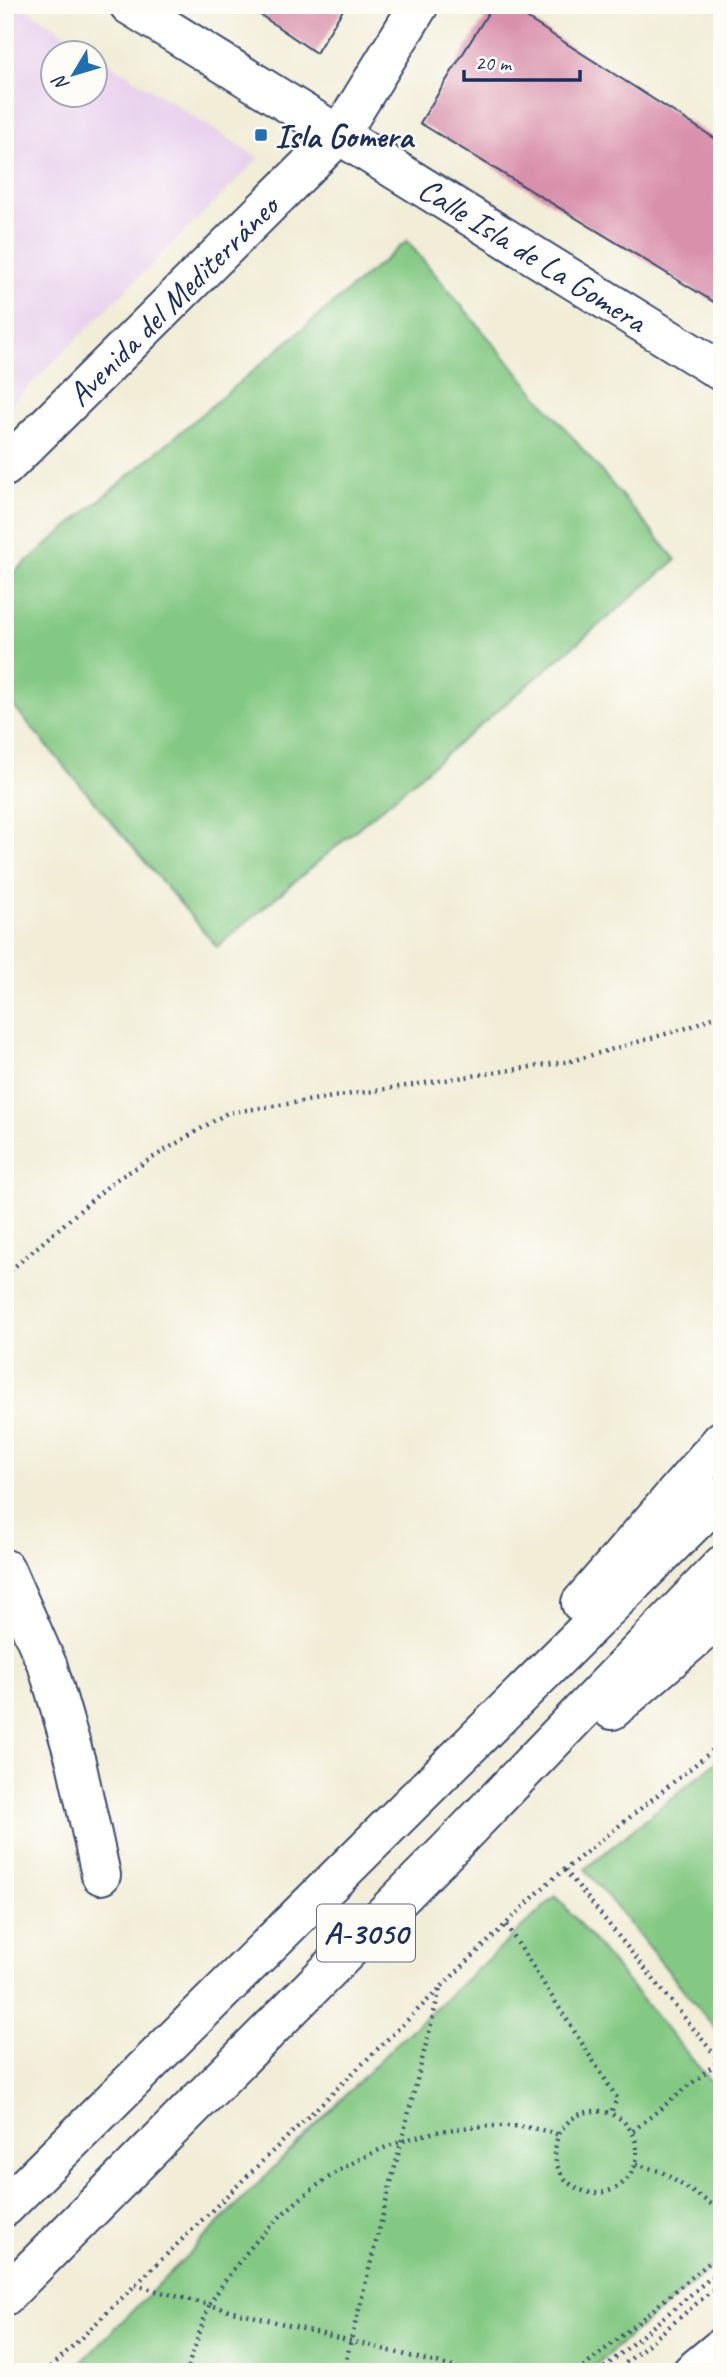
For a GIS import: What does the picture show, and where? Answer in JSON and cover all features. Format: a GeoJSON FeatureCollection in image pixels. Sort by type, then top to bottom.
{"type":"FeatureCollection","features":[{"type":"Feature","properties":{"kind":"main road","name":"Calle Isla de La Gomera"},"geometry":{"type":"LineString","coordinates":[[129,5],[722,372]]}},
{"type":"Feature","properties":{"kind":"main road","name":"Avenida del Mediterráneo"},"geometry":{"type":"LineString","coordinates":[[5,467],[340,134],[419,5]]}},
{"type":"Feature","properties":{"kind":"main road"},"geometry":{"type":"LineString","coordinates":[[407,1807],[722,1440]]}},
{"type":"Feature","properties":{"kind":"main road","name":"A-3050"},"geometry":{"type":"LineString","coordinates":[[5,2207],[722,1495]]}},
{"type":"Feature","properties":{"kind":"main road","name":"A-3050"},"geometry":{"type":"LineString","coordinates":[[5,2296],[448,1850],[722,1565]]}},
{"type":"Feature","properties":{"kind":"main road"},"geometry":{"type":"LineString","coordinates":[[5,1569],[48,1667],[76,1762],[101,1875]]}},
{"type":"Feature","properties":{"kind":"main road"},"geometry":{"type":"LineString","coordinates":[[448,1850],[722,1615]]}},
{"type":"Feature","properties":{"kind":"main road"},"geometry":{"type":"LineString","coordinates":[[692,2372],[722,2347]]}},
{"type":"Feature","properties":{"kind":"path"},"geometry":{"type":"LineString","coordinates":[[5,1275],[114,1181],[227,1113],[571,1061],[690,1027],[722,1013]]}},
{"type":"Feature","properties":{"kind":"path"},"geometry":{"type":"LineString","coordinates":[[46,2372],[440,1987],[565,1870],[722,1743]]}},
{"type":"Feature","properties":{"kind":"path"},"geometry":{"type":"LineString","coordinates":[[565,1870],[720,2062],[632,2131]]}},
{"type":"Feature","properties":{"kind":"path"},"geometry":{"type":"LineString","coordinates":[[506,1925],[617,2098],[611,2113]]}},
{"type":"Feature","properties":{"kind":"path"},"geometry":{"type":"LineString","coordinates":[[343,2372],[440,1987]]}},
{"type":"Feature","properties":{"kind":"path"},"geometry":{"type":"LineString","coordinates":[[599,2110],[611,2113],[632,2131],[637,2141],[636,2164],[630,2176],[609,2191],[582,2190],[561,2174],[555,2148],[559,2135],[574,2116],[599,2110]]}},
{"type":"Feature","properties":{"kind":"path"},"geometry":{"type":"LineString","coordinates":[[186,2372],[209,2305],[246,2251],[294,2202],[350,2164],[400,2142],[460,2128],[542,2129],[559,2135]]}},
{"type":"Feature","properties":{"kind":"path"},"geometry":{"type":"LineString","coordinates":[[636,2164],[662,2172],[722,2211]]}},
{"type":"Feature","properties":{"kind":"path"},"geometry":{"type":"LineString","coordinates":[[578,2372],[722,2252]]}},
{"type":"Feature","properties":{"kind":"path"},"geometry":{"type":"LineString","coordinates":[[599,2372],[722,2268]]}},
{"type":"Feature","properties":{"kind":"path"},"geometry":{"type":"LineString","coordinates":[[615,2372],[722,2282]]}},
{"type":"Feature","properties":{"kind":"path"},"geometry":{"type":"LineString","coordinates":[[135,2285],[473,2372]]}},
{"type":"Feature","properties":{"kind":"shaded area"},"geometry":{"type":"Polygon","coordinates":[[[5,5],[20,5],[72,38],[38,38],[38,108],[108,108],[108,62],[259,158],[5,410],[5,5]]]}},
{"type":"Feature","properties":{"kind":"green space"},"geometry":{"type":"Polygon","coordinates":[[[407,241],[676,560],[217,947],[5,696],[5,580],[407,241]]]}},
{"type":"Feature","properties":{"kind":"green space"},"geometry":{"type":"Polygon","coordinates":[[[722,1757],[722,2037],[585,1869],[722,1757]]]}},
{"type":"Feature","properties":{"kind":"green space"},"geometry":{"type":"Polygon","coordinates":[[[556,1896],[722,2095],[722,2259],[587,2372],[72,2372],[392,2048],[556,1896]]]}},
{"type":"Feature","properties":{"kind":"building"},"geometry":{"type":"Polygon","coordinates":[[[246,5],[346,5],[316,53],[246,5]]]}},
{"type":"Feature","properties":{"kind":"building"},"geometry":{"type":"Polygon","coordinates":[[[493,5],[506,5],[722,143],[722,307],[420,123],[493,5]]]}},
{"type":"Feature","properties":{"kind":"place","name":"Isla Gomera"},"geometry":{"type":"Point","coordinates":[261,135]}}]}
